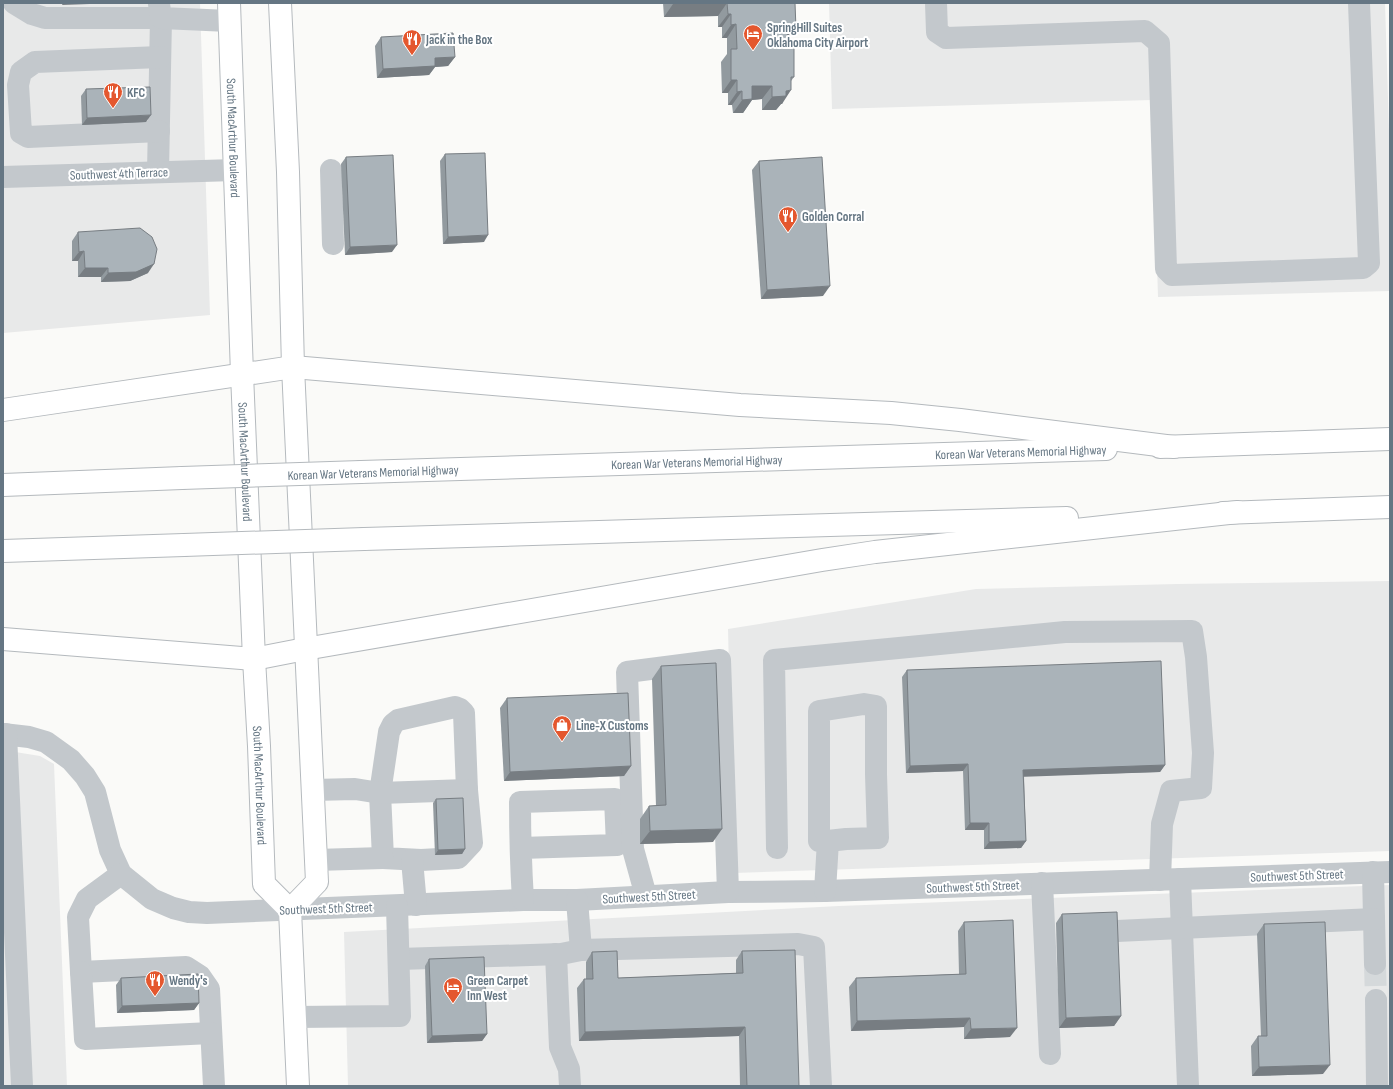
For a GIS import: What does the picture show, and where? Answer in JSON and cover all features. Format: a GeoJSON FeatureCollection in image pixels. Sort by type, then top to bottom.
{"type":"FeatureCollection","features":[{"type":"Feature","properties":{"kind":"main road"},"geometry":{"type":"LineString","coordinates":[[280,3],[288,172],[293,367],[317,882],[290,910],[298,1086]]}},
{"type":"Feature","properties":{"kind":"main road","name":"South MacArthur Boulevard"},"geometry":{"type":"LineString","coordinates":[[229,12],[242,374],[264,884],[290,910]]}},
{"type":"Feature","properties":{"kind":"main road"},"geometry":{"type":"LineString","coordinates":[[3,410],[293,367],[740,405],[891,413],[960,420],[1174,447]]}},
{"type":"Feature","properties":{"kind":"main road","name":"Korean War Veterans Memorial Highway"},"geometry":{"type":"LineString","coordinates":[[3,484],[1390,439]]}},
{"type":"Feature","properties":{"kind":"main road"},"geometry":{"type":"LineString","coordinates":[[3,551],[1390,507]]}},
{"type":"Feature","properties":{"kind":"main road"},"geometry":{"type":"LineString","coordinates":[[3,640],[254,659],[868,553],[1238,512]]}},
{"type":"Feature","properties":{"kind":"street"},"geometry":{"type":"LineString","coordinates":[[14,3],[32,14],[45,18],[160,10],[229,12]]}},
{"type":"Feature","properties":{"kind":"street"},"geometry":{"type":"LineString","coordinates":[[936,3],[937,32],[946,38],[1145,31],[1159,43],[1166,269],[1172,275],[1363,268],[1369,263],[1359,3]]}},
{"type":"Feature","properties":{"kind":"street"},"geometry":{"type":"LineString","coordinates":[[158,172],[160,10]]}},
{"type":"Feature","properties":{"kind":"street"},"geometry":{"type":"LineString","coordinates":[[159,131],[28,137],[21,133],[18,86],[21,72],[35,62],[160,57]]}},
{"type":"Feature","properties":{"kind":"street","name":"Southwest 4th Terrace"},"geometry":{"type":"LineString","coordinates":[[3,177],[235,170]]}},
{"type":"Feature","properties":{"kind":"street"},"geometry":{"type":"LineString","coordinates":[[331,170],[332,244]]}},
{"type":"Feature","properties":{"kind":"street"},"geometry":{"type":"LineString","coordinates":[[777,848],[774,660],[1065,632],[1192,630],[1196,657],[1203,754],[1201,788],[1171,791],[1162,824],[1170,879],[1182,928],[1188,1086]]}},
{"type":"Feature","properties":{"kind":"street"},"geometry":{"type":"LineString","coordinates":[[646,896],[633,849],[627,672],[720,660],[728,892]]}},
{"type":"Feature","properties":{"kind":"street"},"geometry":{"type":"LineString","coordinates":[[823,841],[878,838],[876,706],[864,704],[819,711],[823,841],[825,891]]}},
{"type":"Feature","properties":{"kind":"street"},"geometry":{"type":"LineString","coordinates":[[316,860],[383,858],[412,860],[458,858],[472,843],[467,790],[464,713],[460,709],[455,707],[398,720],[393,724],[389,732],[380,793],[383,858]]}},
{"type":"Feature","properties":{"kind":"street"},"geometry":{"type":"LineString","coordinates":[[5,734],[22,1086]]}},
{"type":"Feature","properties":{"kind":"street","name":"Southwest 5th Street"},"geometry":{"type":"LineString","coordinates":[[5,734],[29,737],[46,742],[71,760],[85,776],[95,792],[110,850],[121,874],[152,899],[173,908],[189,912],[207,913],[523,900],[577,900],[728,892],[825,891],[1382,872]]}},
{"type":"Feature","properties":{"kind":"street"},"geometry":{"type":"LineString","coordinates":[[313,790],[355,789],[380,793],[467,790]]}},
{"type":"Feature","properties":{"kind":"street"},"geometry":{"type":"LineString","coordinates":[[521,848],[616,845],[615,799],[520,802],[521,848],[523,900]]}},
{"type":"Feature","properties":{"kind":"street"},"geometry":{"type":"LineString","coordinates":[[295,1017],[400,1016],[399,959],[412,860]]}},
{"type":"Feature","properties":{"kind":"street"},"geometry":{"type":"LineString","coordinates":[[1375,964],[1374,919],[1382,872]]}},
{"type":"Feature","properties":{"kind":"street"},"geometry":{"type":"LineString","coordinates":[[121,874],[86,899],[78,917],[85,1039],[211,1033]]}},
{"type":"Feature","properties":{"kind":"street"},"geometry":{"type":"LineString","coordinates":[[1042,883],[1050,1054]]}},
{"type":"Feature","properties":{"kind":"street"},"geometry":{"type":"LineString","coordinates":[[577,900],[581,950]]}},
{"type":"Feature","properties":{"kind":"street"},"geometry":{"type":"LineString","coordinates":[[1117,931],[1374,919]]}},
{"type":"Feature","properties":{"kind":"street"},"geometry":{"type":"LineString","coordinates":[[399,959],[556,954],[581,950],[798,944],[814,947],[821,1086]]}},
{"type":"Feature","properties":{"kind":"street"},"geometry":{"type":"LineString","coordinates":[[556,954],[560,1048],[569,1069],[570,1086]]}},
{"type":"Feature","properties":{"kind":"street"},"geometry":{"type":"LineString","coordinates":[[81,972],[186,967],[200,976],[209,989],[214,1086]]}},
{"type":"Feature","properties":{"kind":"street"},"geometry":{"type":"LineString","coordinates":[[1376,1000],[1377,1086]]}},
{"type":"Feature","properties":{"kind":"shaded area"},"geometry":{"type":"Polygon","coordinates":[[[3,3],[200,3],[210,315],[3,333],[3,3]]]}},
{"type":"Feature","properties":{"kind":"shaded area"},"geometry":{"type":"Polygon","coordinates":[[[829,3],[1385,3],[1390,163],[1390,291],[1158,297],[1152,100],[832,109],[829,3]]]}},
{"type":"Feature","properties":{"kind":"shaded area"},"geometry":{"type":"Polygon","coordinates":[[[1390,581],[1390,851],[734,873],[728,629],[976,589],[1390,581]]]}},
{"type":"Feature","properties":{"kind":"shaded area"},"geometry":{"type":"Polygon","coordinates":[[[3,750],[40,756],[54,764],[67,1086],[3,1086],[3,750]]]}},
{"type":"Feature","properties":{"kind":"shaded area"},"geometry":{"type":"Polygon","coordinates":[[[1390,885],[1390,1086],[348,1086],[344,932],[839,906],[1390,885]]]}},
{"type":"Feature","properties":{"kind":"building"},"geometry":{"type":"Polygon","coordinates":[[[673,3],[716,3],[673,4],[673,3]]]}},
{"type":"Feature","properties":{"kind":"building","name":"SpringHill Suites Oklahoma City Airport"},"geometry":{"type":"Polygon","coordinates":[[[727,3],[795,3],[796,29],[787,29],[788,47],[794,47],[794,77],[791,77],[791,90],[786,91],[786,96],[772,97],[772,86],[752,86],[752,99],[742,100],[742,91],[737,92],[737,80],[731,80],[731,49],[737,49],[736,24],[731,25],[731,14],[728,14],[727,3]]]}},
{"type":"Feature","properties":{"kind":"building","name":"Jack in the Box"},"geometry":{"type":"Polygon","coordinates":[[[453,33],[455,57],[435,58],[435,66],[383,69],[381,37],[453,33]]]}},
{"type":"Feature","properties":{"kind":"building","name":"KFC"},"geometry":{"type":"Polygon","coordinates":[[[150,87],[151,115],[87,118],[86,89],[150,87]]]}},
{"type":"Feature","properties":{"kind":"building"},"geometry":{"type":"Polygon","coordinates":[[[485,153],[488,235],[448,237],[445,154],[485,153]]]}},
{"type":"Feature","properties":{"kind":"building"},"geometry":{"type":"Polygon","coordinates":[[[393,155],[397,245],[350,247],[346,157],[393,155]]]}},
{"type":"Feature","properties":{"kind":"building","name":"Golden Corral"},"geometry":{"type":"Polygon","coordinates":[[[822,157],[830,286],[767,290],[759,161],[822,157]]]}},
{"type":"Feature","properties":{"kind":"building"},"geometry":{"type":"Polygon","coordinates":[[[140,228],[152,237],[157,249],[154,264],[136,272],[108,273],[108,268],[85,268],[84,251],[79,252],[78,232],[140,228]]]}},
{"type":"Feature","properties":{"kind":"building"},"geometry":{"type":"Polygon","coordinates":[[[1161,661],[1165,765],[1023,770],[1026,841],[989,842],[989,823],[970,823],[968,764],[910,766],[907,670],[1161,661]]]}},
{"type":"Feature","properties":{"kind":"building"},"geometry":{"type":"Polygon","coordinates":[[[716,663],[722,829],[650,831],[649,806],[666,805],[661,666],[716,663]]]}},
{"type":"Feature","properties":{"kind":"building","name":"Line-X Customs"},"geometry":{"type":"Polygon","coordinates":[[[628,693],[631,766],[510,772],[507,698],[628,693]]]}},
{"type":"Feature","properties":{"kind":"building"},"geometry":{"type":"Polygon","coordinates":[[[463,798],[465,849],[438,850],[436,799],[463,798]]]}},
{"type":"Feature","properties":{"kind":"building"},"geometry":{"type":"Polygon","coordinates":[[[1117,912],[1121,1016],[1066,1018],[1062,914],[1117,912]]]}},
{"type":"Feature","properties":{"kind":"building"},"geometry":{"type":"Polygon","coordinates":[[[1013,920],[1017,1028],[971,1029],[970,1018],[857,1021],[856,978],[966,974],[964,922],[1013,920]]]}},
{"type":"Feature","properties":{"kind":"building"},"geometry":{"type":"Polygon","coordinates":[[[1325,922],[1330,1065],[1259,1067],[1258,1036],[1267,1036],[1264,924],[1325,922]]]}},
{"type":"Feature","properties":{"kind":"building"},"geometry":{"type":"Polygon","coordinates":[[[795,950],[799,1086],[747,1086],[745,1027],[585,1032],[584,979],[593,979],[592,952],[617,951],[618,978],[743,973],[742,951],[795,950]]]}},
{"type":"Feature","properties":{"kind":"building","name":"Green Carpet Inn West"},"geometry":{"type":"Polygon","coordinates":[[[484,957],[487,1034],[432,1036],[429,959],[484,957]]]}},
{"type":"Feature","properties":{"kind":"building","name":"Wendy's"},"geometry":{"type":"Polygon","coordinates":[[[198,974],[199,1003],[122,1006],[121,978],[198,974]]]}},
{"type":"Feature","properties":{"kind":"tunnel"},"geometry":{"type":"LineString","coordinates":[[1375,964],[1376,1000]]}},
{"type":"Feature","properties":{"kind":"place","name":"SpringHill Suites Oklahoma City Airport"},"geometry":{"type":"Point","coordinates":[753,51]}},
{"type":"Feature","properties":{"kind":"place","name":"Jack in the Box"},"geometry":{"type":"Point","coordinates":[412,56]}},
{"type":"Feature","properties":{"kind":"place","name":"KFC"},"geometry":{"type":"Point","coordinates":[113,109]}},
{"type":"Feature","properties":{"kind":"place","name":"Golden Corral"},"geometry":{"type":"Point","coordinates":[788,233]}},
{"type":"Feature","properties":{"kind":"place","name":"Line-X Customs"},"geometry":{"type":"Point","coordinates":[562,742]}},
{"type":"Feature","properties":{"kind":"place","name":"Wendy's"},"geometry":{"type":"Point","coordinates":[155,997]}},
{"type":"Feature","properties":{"kind":"place","name":"Green Carpet Inn West"},"geometry":{"type":"Point","coordinates":[453,1004]}}]}
